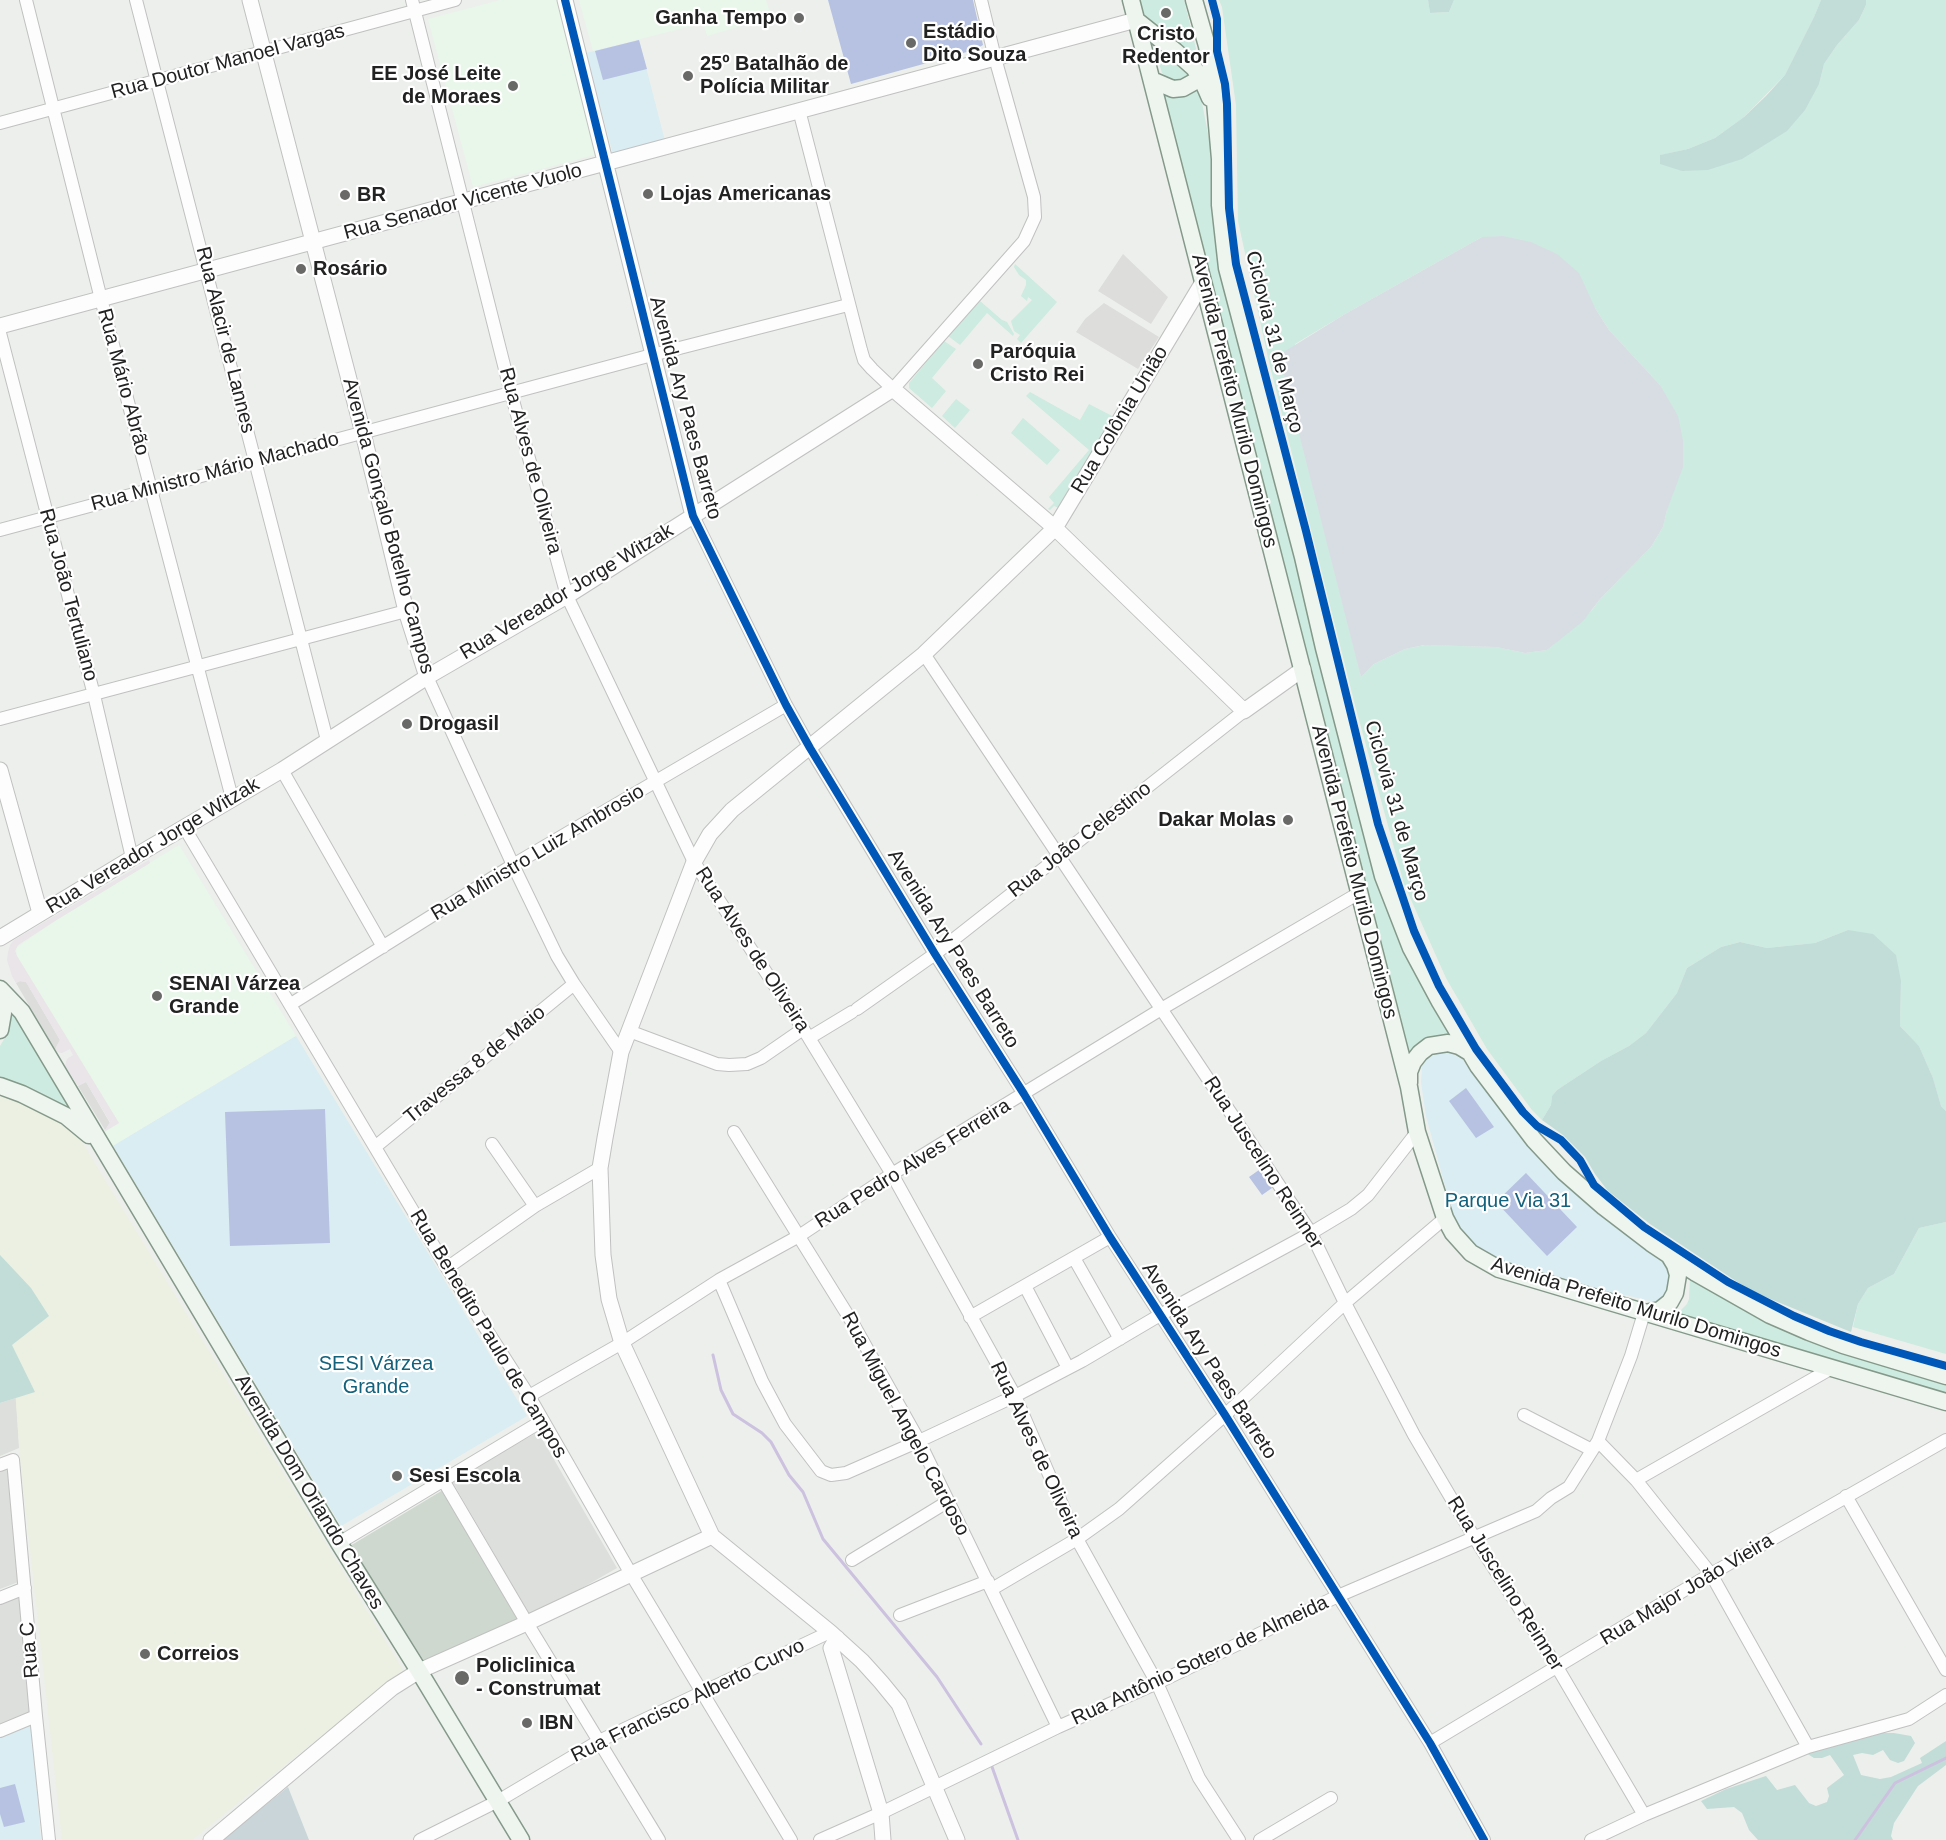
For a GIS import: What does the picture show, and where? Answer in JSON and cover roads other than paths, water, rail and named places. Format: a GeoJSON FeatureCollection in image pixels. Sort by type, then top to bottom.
{"type":"FeatureCollection","features":[{"type":"Feature","properties":{"kind":"main road","name":"Avenida Prefeito Murilo Domingos"},"geometry":{"type":"LineString","coordinates":[[1131,0],[1409,1087],[1417,1132],[1445,1218],[1453,1233],[1479,1259],[1489,1264],[1644,1313],[1946,1402]]}},
{"type":"Feature","properties":{"kind":"main road","name":"Avenida Prefeito Murilo Domingos"},"geometry":{"type":"LineString","coordinates":[[1194,0],[1207,46],[1217,119],[1220,205],[1227,268],[1383,876],[1411,948],[1472,1055],[1521,1123],[1564,1172],[1604,1206],[1669,1255],[1735,1296],[1809,1332],[1843,1345],[1946,1376]]}},
{"type":"Feature","properties":{"kind":"main road"},"geometry":{"type":"LineString","coordinates":[[1136,20],[1185,59],[1200,78],[1217,119]]}},
{"type":"Feature","properties":{"kind":"main road"},"geometry":{"type":"LineString","coordinates":[[1152,80],[1173,89],[1183,88],[1200,78]]}},
{"type":"Feature","properties":{"kind":"main road","name":"Avenida Dom Orlando Chaves"},"geometry":{"type":"LineString","coordinates":[[0,989],[22,1012],[339,1543],[521,1840]]}},
{"type":"Feature","properties":{"kind":"main road"},"geometry":{"type":"LineString","coordinates":[[0,996],[3,1013],[0,1030]]}},
{"type":"Feature","properties":{"kind":"main road"},"geometry":{"type":"LineString","coordinates":[[1409,1087],[1412,1064],[1426,1047],[1448,1043],[1459,1046],[1472,1055]]}},
{"type":"Feature","properties":{"kind":"main road","name":"Avenida Dom Orlando Chaves"},"geometry":{"type":"LineString","coordinates":[[0,1086],[22,1094],[66,1116],[100,1145]]}},
{"type":"Feature","properties":{"kind":"main road"},"geometry":{"type":"LineString","coordinates":[[1644,1313],[1660,1310],[1674,1295],[1678,1275],[1669,1255]]}},
{"type":"Feature","properties":{"kind":"street","name":"Rua Mário Abrão"},"geometry":{"type":"LineString","coordinates":[[26,0],[101,299],[232,798]]}},
{"type":"Feature","properties":{"kind":"street","name":"Rua Alacir de Lannes"},"geometry":{"type":"LineString","coordinates":[[136,0],[327,740]]}},
{"type":"Feature","properties":{"kind":"street","name":"Avenida Gonçalo Botelho Campos"},"geometry":{"type":"LineString","coordinates":[[250,0],[363,434],[406,611],[427,677],[557,956],[621,1052]]}},
{"type":"Feature","properties":{"kind":"street","name":"Rua Doutor Manoel Vargas"},"geometry":{"type":"LineString","coordinates":[[0,123],[264,53],[413,6],[455,0]]}},
{"type":"Feature","properties":{"kind":"street","name":"Avenida Ary Paes Barreto"},"geometry":{"type":"LineString","coordinates":[[565,0],[693,516],[786,705],[935,954],[1024,1094],[1110,1237],[1225,1415],[1430,1743],[1484,1840]]}},
{"type":"Feature","properties":{"kind":"street","name":"Rua Vereador Jorge Witzak"},"geometry":{"type":"LineString","coordinates":[[0,938],[282,770],[427,677],[567,596],[893,389],[1024,241],[1035,217],[1034,197],[981,0]]}},
{"type":"Feature","properties":{"kind":"street","name":"Rua Alves de Oliveira"},"geometry":{"type":"LineString","coordinates":[[413,6],[511,393],[567,596],[694,862],[806,1034],[892,1174],[1015,1396],[1077,1539],[1157,1683],[1199,1778],[1237,1840]]}},
{"type":"Feature","properties":{"kind":"street","name":"Rua Senador Vicente Vuolo"},"geometry":{"type":"LineString","coordinates":[[0,326],[1136,20]]}},
{"type":"Feature","properties":{"kind":"street"},"geometry":{"type":"LineString","coordinates":[[799,110],[864,360],[893,389],[1055,528],[1244,711]]}},
{"type":"Feature","properties":{"kind":"street","name":"Rua Colônia União"},"geometry":{"type":"LineString","coordinates":[[712,1536],[622,1343],[609,1299],[603,1255],[600,1168],[621,1052],[694,862],[710,834],[732,810],[924,654],[1055,528],[1203,282]]}},
{"type":"Feature","properties":{"kind":"street","name":"Rua Ministro Mário Machado"},"geometry":{"type":"LineString","coordinates":[[0,530],[652,355],[848,305]]}},
{"type":"Feature","properties":{"kind":"street"},"geometry":{"type":"LineString","coordinates":[[1184,313],[1196,308],[1211,313]]}},
{"type":"Feature","properties":{"kind":"street","name":"Rua João Tertuliano"},"geometry":{"type":"LineString","coordinates":[[0,333],[94,695],[132,858]]}},
{"type":"Feature","properties":{"kind":"street"},"geometry":{"type":"LineString","coordinates":[[0,719],[406,611]]}},
{"type":"Feature","properties":{"kind":"street","name":"Rua Juscelino Reinner"},"geometry":{"type":"LineString","coordinates":[[924,654],[1163,1008],[1311,1233],[1414,1435],[1474,1538],[1557,1667],[1644,1815]]}},
{"type":"Feature","properties":{"kind":"street","name":"Rua João Celestino"},"geometry":{"type":"LineString","coordinates":[[629,1031],[717,1064],[747,1064],[854,1010],[935,954],[1244,711],[1303,669]]}},
{"type":"Feature","properties":{"kind":"street","name":"Rua Ministro Luiz Ambrosio"},"geometry":{"type":"LineString","coordinates":[[291,1004],[513,865],[786,705]]}},
{"type":"Feature","properties":{"kind":"street"},"geometry":{"type":"LineString","coordinates":[[282,770],[383,947]]}},
{"type":"Feature","properties":{"kind":"street"},"geometry":{"type":"LineString","coordinates":[[0,771],[40,913]]}},
{"type":"Feature","properties":{"kind":"street","name":"Rua Benedito Paulo de Campos"},"geometry":{"type":"LineString","coordinates":[[184,827],[447,1268],[529,1396],[631,1574],[791,1840]]}},
{"type":"Feature","properties":{"kind":"street","name":"Rua Pedro Alves Ferreira"},"geometry":{"type":"LineString","coordinates":[[529,1396],[622,1343],[719,1280],[800,1236],[892,1174],[1163,1008],[1359,892]]}},
{"type":"Feature","properties":{"kind":"street","name":"Travessa 8 de Maio"},"geometry":{"type":"LineString","coordinates":[[375,1147],[574,984]]}},
{"type":"Feature","properties":{"kind":"street","name":"Rua Miguel Angelo Cardoso"},"geometry":{"type":"LineString","coordinates":[[734,1132],[852,1322],[919,1441],[1058,1728]]}},
{"type":"Feature","properties":{"kind":"street"},"geometry":{"type":"LineString","coordinates":[[719,1280],[762,1381],[784,1424],[821,1471],[831,1475],[846,1473],[1015,1396],[1311,1233],[1351,1209],[1368,1195],[1417,1132]]}},
{"type":"Feature","properties":{"kind":"street"},"geometry":{"type":"LineString","coordinates":[[492,1144],[535,1206]]}},
{"type":"Feature","properties":{"kind":"street"},"geometry":{"type":"LineString","coordinates":[[447,1268],[535,1206],[600,1168]]}},
{"type":"Feature","properties":{"kind":"street"},"geometry":{"type":"LineString","coordinates":[[900,1616],[990,1585],[1077,1539],[1119,1509],[1225,1415],[1345,1303],[1445,1218]]}},
{"type":"Feature","properties":{"kind":"street"},"geometry":{"type":"LineString","coordinates":[[970,1317],[1110,1237]]}},
{"type":"Feature","properties":{"kind":"street"},"geometry":{"type":"LineString","coordinates":[[1074,1258],[1120,1339]]}},
{"type":"Feature","properties":{"kind":"street"},"geometry":{"type":"LineString","coordinates":[[1025,1286],[1068,1368]]}},
{"type":"Feature","properties":{"kind":"street","name":"Rua Antônio Sotero de Almeida"},"geometry":{"type":"LineString","coordinates":[[820,1840],[1338,1596],[1536,1511],[1569,1487],[1595,1446],[1631,1356],[1644,1313]]}},
{"type":"Feature","properties":{"kind":"street"},"geometry":{"type":"LineString","coordinates":[[1636,1479],[1832,1368]]}},
{"type":"Feature","properties":{"kind":"street"},"geometry":{"type":"LineString","coordinates":[[1524,1415],[1595,1446],[1636,1479],[1711,1574],[1808,1747]]}},
{"type":"Feature","properties":{"kind":"street"},"geometry":{"type":"LineString","coordinates":[[339,1543],[542,1421]]}},
{"type":"Feature","properties":{"kind":"street","name":"Rua Major João Vieira"},"geometry":{"type":"LineString","coordinates":[[1430,1743],[1711,1574],[1946,1440]]}},
{"type":"Feature","properties":{"kind":"street","name":"Rua C"},"geometry":{"type":"LineString","coordinates":[[0,1465],[13,1460],[49,1840]]}},
{"type":"Feature","properties":{"kind":"street"},"geometry":{"type":"LineString","coordinates":[[443,1480],[658,1840]]}},
{"type":"Feature","properties":{"kind":"street"},"geometry":{"type":"LineString","coordinates":[[1846,1496],[1946,1670]]}},
{"type":"Feature","properties":{"kind":"street"},"geometry":{"type":"LineString","coordinates":[[852,1560],[947,1502]]}},
{"type":"Feature","properties":{"kind":"street"},"geometry":{"type":"LineString","coordinates":[[211,1840],[392,1688],[419,1671],[712,1536],[834,1635],[862,1661],[899,1704],[957,1840]]}},
{"type":"Feature","properties":{"kind":"street"},"geometry":{"type":"LineString","coordinates":[[0,1598],[25,1588]]}},
{"type":"Feature","properties":{"kind":"street"},"geometry":{"type":"LineString","coordinates":[[834,1635],[831,1648],[881,1813],[883,1840]]}},
{"type":"Feature","properties":{"kind":"street","name":"Rua Francisco Alberto Curvo"},"geometry":{"type":"LineString","coordinates":[[420,1840],[498,1801],[599,1741],[834,1635]]}},
{"type":"Feature","properties":{"kind":"street"},"geometry":{"type":"LineString","coordinates":[[1593,1840],[1644,1815],[1808,1747],[1909,1719],[1946,1695]]}},
{"type":"Feature","properties":{"kind":"street"},"geometry":{"type":"LineString","coordinates":[[0,1731],[36,1716]]}},
{"type":"Feature","properties":{"kind":"street"},"geometry":{"type":"LineString","coordinates":[[1260,1840],[1331,1798]]}},
{"type":"Feature","properties":{"kind":"waterway"},"geometry":{"type":"LineString","coordinates":[[713,1355],[721,1390],[733,1414],[762,1433],[771,1442],[789,1475],[803,1492],[823,1539],[937,1677],[981,1744]]}},
{"type":"Feature","properties":{"kind":"waterway"},"geometry":{"type":"LineString","coordinates":[[1855,1840],[1895,1783],[1946,1758]]}},
{"type":"Feature","properties":{"kind":"waterway"},"geometry":{"type":"LineString","coordinates":[[991,1764],[1018,1840]]}},
{"type":"Feature","properties":{"kind":"place","name":"Cristo Redentor"},"geometry":{"type":"Point","coordinates":[1166,13]}},
{"type":"Feature","properties":{"kind":"place","name":"Ganha Tempo"},"geometry":{"type":"Point","coordinates":[799,18]}},
{"type":"Feature","properties":{"kind":"place","name":"Estádio Dito Souza"},"geometry":{"type":"Point","coordinates":[911,43]}},
{"type":"Feature","properties":{"kind":"place","name":"25º Batalhão de Polícia Militar"},"geometry":{"type":"Point","coordinates":[688,76]}},
{"type":"Feature","properties":{"kind":"place","name":"EE José Leite de Moraes"},"geometry":{"type":"Point","coordinates":[513,86]}},
{"type":"Feature","properties":{"kind":"place","name":"Lojas Americanas"},"geometry":{"type":"Point","coordinates":[648,194]}},
{"type":"Feature","properties":{"kind":"place","name":"BR"},"geometry":{"type":"Point","coordinates":[345,195]}},
{"type":"Feature","properties":{"kind":"place","name":"Rosário"},"geometry":{"type":"Point","coordinates":[301,269]}},
{"type":"Feature","properties":{"kind":"place","name":"Paróquia Cristo Rei"},"geometry":{"type":"Point","coordinates":[978,364]}},
{"type":"Feature","properties":{"kind":"place","name":"Drogasil"},"geometry":{"type":"Point","coordinates":[407,724]}},
{"type":"Feature","properties":{"kind":"place","name":"Dakar Molas"},"geometry":{"type":"Point","coordinates":[1288,820]}},
{"type":"Feature","properties":{"kind":"place","name":"SENAI Várzea Grande"},"geometry":{"type":"Point","coordinates":[157,996]}},
{"type":"Feature","properties":{"kind":"place","name":"Sesi Escola"},"geometry":{"type":"Point","coordinates":[397,1476]}},
{"type":"Feature","properties":{"kind":"place","name":"Correios"},"geometry":{"type":"Point","coordinates":[145,1654]}},
{"type":"Feature","properties":{"kind":"place","name":"Policlinica - Construmat"},"geometry":{"type":"Point","coordinates":[462,1678]}},
{"type":"Feature","properties":{"kind":"place","name":"IBN"},"geometry":{"type":"Point","coordinates":[527,1723]}},
{"type":"Feature","properties":{"kind":"park label","name":"Parque Via 31"},"geometry":{"type":"Point","coordinates":[1508,1201]}},
{"type":"Feature","properties":{"kind":"park label","name":"SESI Várzea Grande"},"geometry":{"type":"Point","coordinates":[376,1376]}}]}
